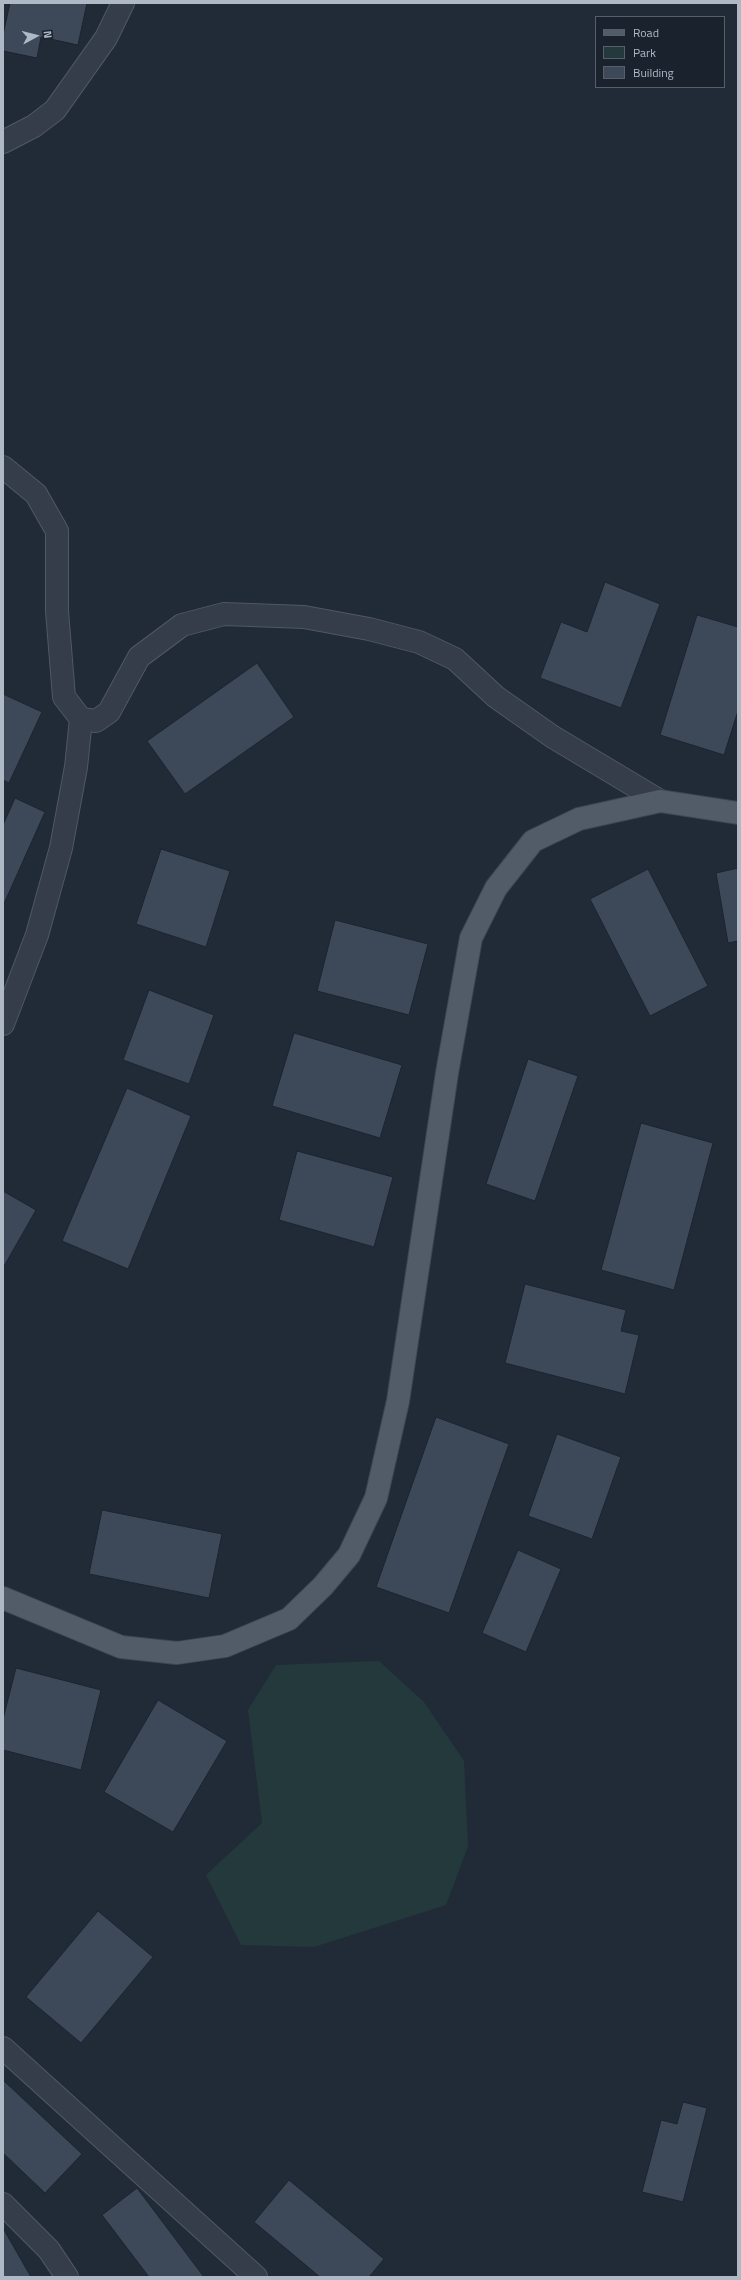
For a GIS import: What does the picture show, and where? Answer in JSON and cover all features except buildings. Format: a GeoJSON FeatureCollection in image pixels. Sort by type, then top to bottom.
{"type":"FeatureCollection","features":[{"type":"Feature","properties":{"kind":"main road"},"geometry":{"type":"LineString","coordinates":[[3,1598],[121,1647],[177,1654],[225,1646],[289,1619],[324,1586],[349,1555],[376,1498],[398,1401],[447,1073],[471,938],[496,888],[533,841],[579,820],[660,801],[738,813]]}},
{"type":"Feature","properties":{"kind":"street"},"geometry":{"type":"LineString","coordinates":[[3,142],[34,126],[55,110],[106,38],[123,3]]}},
{"type":"Feature","properties":{"kind":"street"},"geometry":{"type":"LineString","coordinates":[[3,467],[36,494],[57,531],[57,611],[64,697],[81,720],[76,767],[61,848],[38,935],[3,1024]]}},
{"type":"Feature","properties":{"kind":"street"},"geometry":{"type":"LineString","coordinates":[[81,720],[96,721],[109,712],[139,657],[182,625],[224,614],[304,617],[369,629],[419,642],[455,659],[496,697],[553,737],[660,801]]}},
{"type":"Feature","properties":{"kind":"street"},"geometry":{"type":"LineString","coordinates":[[3,976],[24,970]]}},
{"type":"Feature","properties":{"kind":"street"},"geometry":{"type":"LineString","coordinates":[[3,2048],[256,2277]]}},
{"type":"Feature","properties":{"kind":"street"},"geometry":{"type":"LineString","coordinates":[[3,2204],[48,2250],[67,2277]]}},
{"type":"Feature","properties":{"kind":"green space"},"geometry":{"type":"Polygon","coordinates":[[[379,1661],[424,1702],[464,1761],[468,1846],[446,1905],[314,1947],[241,1945],[206,1875],[262,1823],[248,1710],[276,1665],[379,1661]]]}}]}
